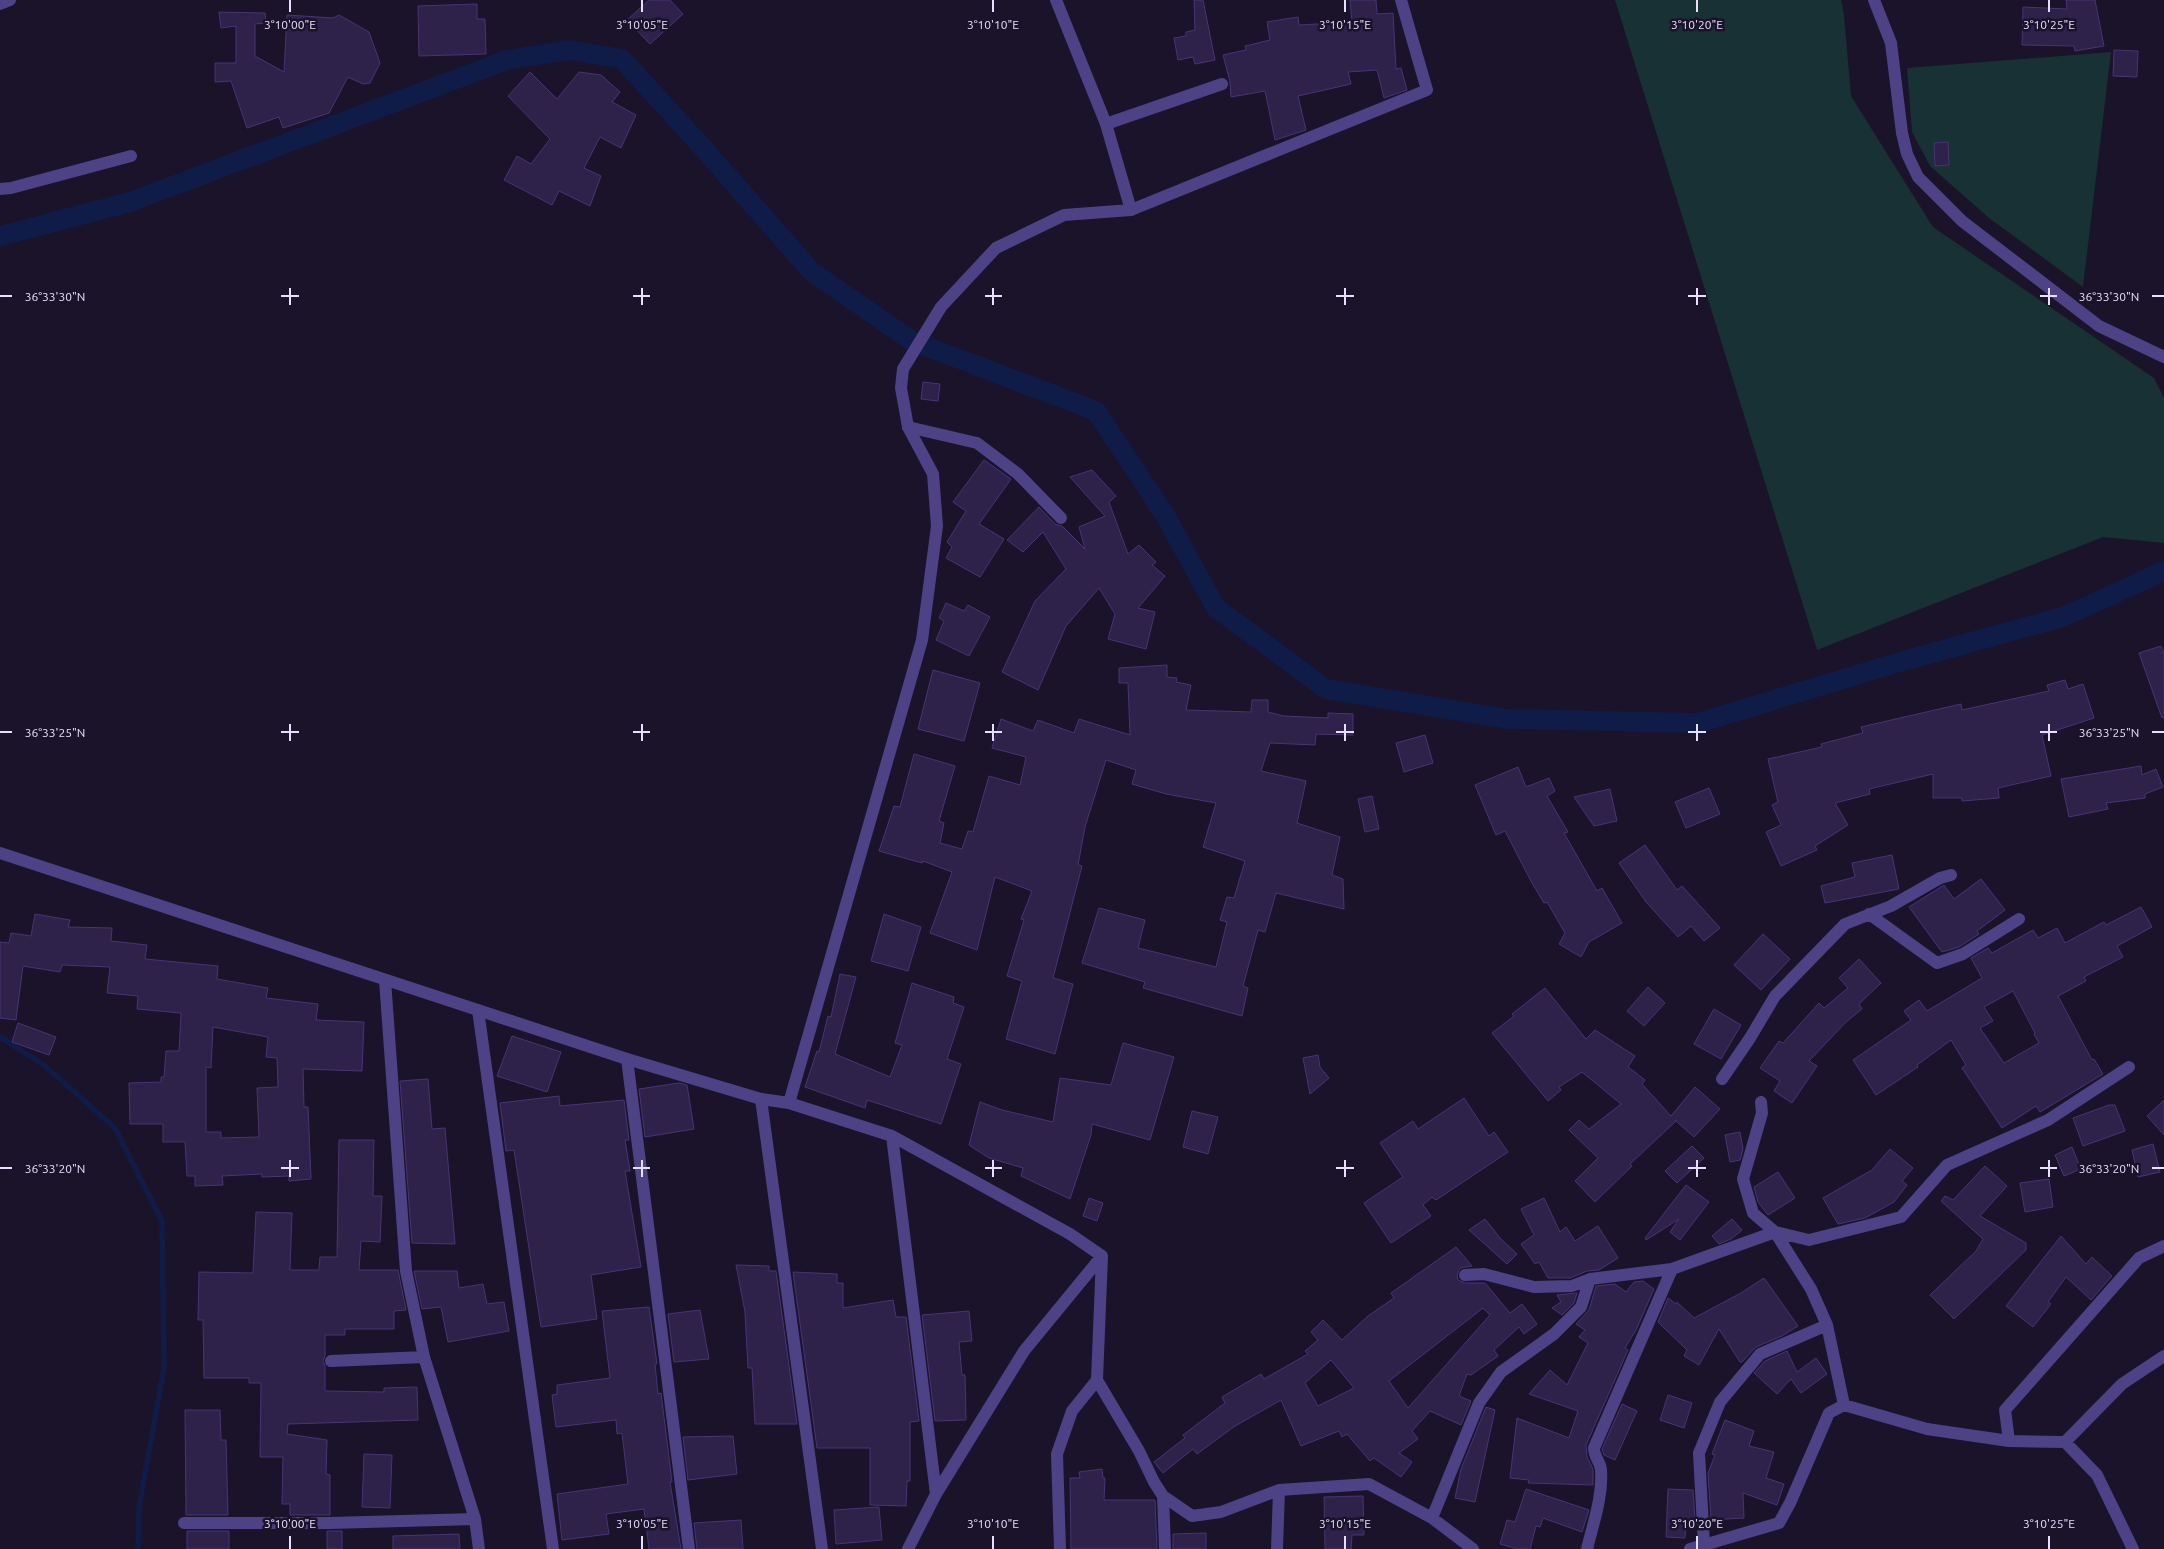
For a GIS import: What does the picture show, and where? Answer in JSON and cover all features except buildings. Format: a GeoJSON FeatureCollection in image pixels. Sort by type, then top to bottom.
{"type":"FeatureCollection","features":[{"type":"Feature","properties":{"kind":"street"},"geometry":{"type":"LineString","coordinates":[[0,4],[10,0]]}},
{"type":"Feature","properties":{"kind":"street"},"geometry":{"type":"LineString","coordinates":[[1056,0],[1106,124],[1132,210]]}},
{"type":"Feature","properties":{"kind":"street"},"geometry":{"type":"LineString","coordinates":[[789,1103],[922,640],[938,526],[933,474],[908,427],[901,388],[903,369],[941,307],[996,248],[1064,215],[1132,210],[1427,90],[1402,0]]}},
{"type":"Feature","properties":{"kind":"street"},"geometry":{"type":"LineString","coordinates":[[1874,0],[1891,43],[1902,133],[1907,154],[1918,177],[1962,221],[2099,326],[2164,357]]}},
{"type":"Feature","properties":{"kind":"street"},"geometry":{"type":"LineString","coordinates":[[1106,124],[1222,84]]}},
{"type":"Feature","properties":{"kind":"street"},"geometry":{"type":"LineString","coordinates":[[0,189],[11,188],[131,156]]}},
{"type":"Feature","properties":{"kind":"street"},"geometry":{"type":"LineString","coordinates":[[908,427],[977,443],[1018,474],[1060,518]]}},
{"type":"Feature","properties":{"kind":"street"},"geometry":{"type":"LineString","coordinates":[[0,853],[627,1059],[761,1099],[789,1103],[892,1136],[1070,1234],[1102,1256]]}},
{"type":"Feature","properties":{"kind":"street"},"geometry":{"type":"LineString","coordinates":[[1722,1079],[1775,996],[1845,924],[1892,906],[1933,881],[1951,875]]}},
{"type":"Feature","properties":{"kind":"street"},"geometry":{"type":"LineString","coordinates":[[1870,914],[1937,963],[1963,954],[2019,918]]}},
{"type":"Feature","properties":{"kind":"street"},"geometry":{"type":"LineString","coordinates":[[385,980],[406,1271],[424,1357],[475,1519],[478,1549]]}},
{"type":"Feature","properties":{"kind":"street"},"geometry":{"type":"LineString","coordinates":[[478,1010],[553,1549]]}},
{"type":"Feature","properties":{"kind":"street"},"geometry":{"type":"LineString","coordinates":[[627,1059],[689,1549]]}},
{"type":"Feature","properties":{"kind":"street"},"geometry":{"type":"LineString","coordinates":[[1465,1275],[1484,1274],[1534,1287],[1572,1286],[1590,1279],[1672,1269],[1775,1232],[1809,1240],[1901,1217],[1947,1165],[2048,1120],[2129,1067]]}},
{"type":"Feature","properties":{"kind":"street"},"geometry":{"type":"LineString","coordinates":[[761,1099],[822,1549]]}},
{"type":"Feature","properties":{"kind":"street"},"geometry":{"type":"LineString","coordinates":[[1761,1102],[1762,1114],[1743,1179],[1753,1213],[1775,1232],[1811,1289],[1827,1325],[1844,1405]]}},
{"type":"Feature","properties":{"kind":"street"},"geometry":{"type":"LineString","coordinates":[[892,1136],[936,1494]]}},
{"type":"Feature","properties":{"kind":"street"},"geometry":{"type":"LineString","coordinates":[[2010,1441],[2005,1410],[2139,1258],[2164,1246]]}},
{"type":"Feature","properties":{"kind":"street"},"geometry":{"type":"LineString","coordinates":[[1102,1256],[1097,1380],[1163,1496],[1192,1516],[1221,1512],[1279,1490],[1368,1484],[1432,1518],[1473,1549]]}},
{"type":"Feature","properties":{"kind":"street"},"geometry":{"type":"LineString","coordinates":[[908,1549],[936,1494],[1024,1351],[1102,1256]]}},
{"type":"Feature","properties":{"kind":"street"},"geometry":{"type":"LineString","coordinates":[[1587,1549],[1601,1487],[1601,1467],[1594,1456],[1594,1448],[1672,1269]]}},
{"type":"Feature","properties":{"kind":"street"},"geometry":{"type":"LineString","coordinates":[[1432,1518],[1479,1403],[1501,1372],[1554,1334],[1581,1307],[1590,1279]]}},
{"type":"Feature","properties":{"kind":"street"},"geometry":{"type":"LineString","coordinates":[[1704,1546],[1699,1453],[1720,1402],[1760,1354],[1827,1325]]}},
{"type":"Feature","properties":{"kind":"street"},"geometry":{"type":"LineString","coordinates":[[2065,1442],[2122,1384],[2164,1356]]}},
{"type":"Feature","properties":{"kind":"street"},"geometry":{"type":"LineString","coordinates":[[331,1362],[424,1357]]}},
{"type":"Feature","properties":{"kind":"street"},"geometry":{"type":"LineString","coordinates":[[1060,1549],[1057,1454],[1072,1411],[1097,1380]]}},
{"type":"Feature","properties":{"kind":"street"},"geometry":{"type":"LineString","coordinates":[[1690,1549],[1779,1522],[1790,1503],[1829,1413],[1844,1405],[1927,1429],[2010,1441],[2065,1442],[2097,1475],[2133,1549]]}},
{"type":"Feature","properties":{"kind":"street"},"geometry":{"type":"LineString","coordinates":[[1277,1549],[1279,1490]]}},
{"type":"Feature","properties":{"kind":"street"},"geometry":{"type":"LineString","coordinates":[[1163,1496],[1165,1549]]}},
{"type":"Feature","properties":{"kind":"street"},"geometry":{"type":"LineString","coordinates":[[184,1523],[330,1523],[475,1519]]}},
{"type":"Feature","properties":{"kind":"green space"},"geometry":{"type":"Polygon","coordinates":[[[1615,0],[1841,0],[1851,96],[1933,227],[2154,378],[2164,398],[2164,543],[2103,537],[1817,650],[1615,0]]]}},
{"type":"Feature","properties":{"kind":"green space"},"geometry":{"type":"Polygon","coordinates":[[[2111,52],[2083,287],[1989,218],[1930,166],[1912,132],[1907,68],[2111,52]]]}},
{"type":"Feature","properties":{"kind":"waterway"},"geometry":{"type":"LineString","coordinates":[[0,236],[130,202],[507,60],[569,50],[622,59],[812,272],[912,341],[1096,411],[1165,515],[1216,608],[1326,689],[1508,719],[1698,723],[1903,661],[2063,617],[2164,571]]}},
{"type":"Feature","properties":{"kind":"waterway"},"geometry":{"type":"LineString","coordinates":[[0,1037],[44,1065],[115,1128],[162,1221],[164,1368],[139,1507],[138,1549]]}}]}
